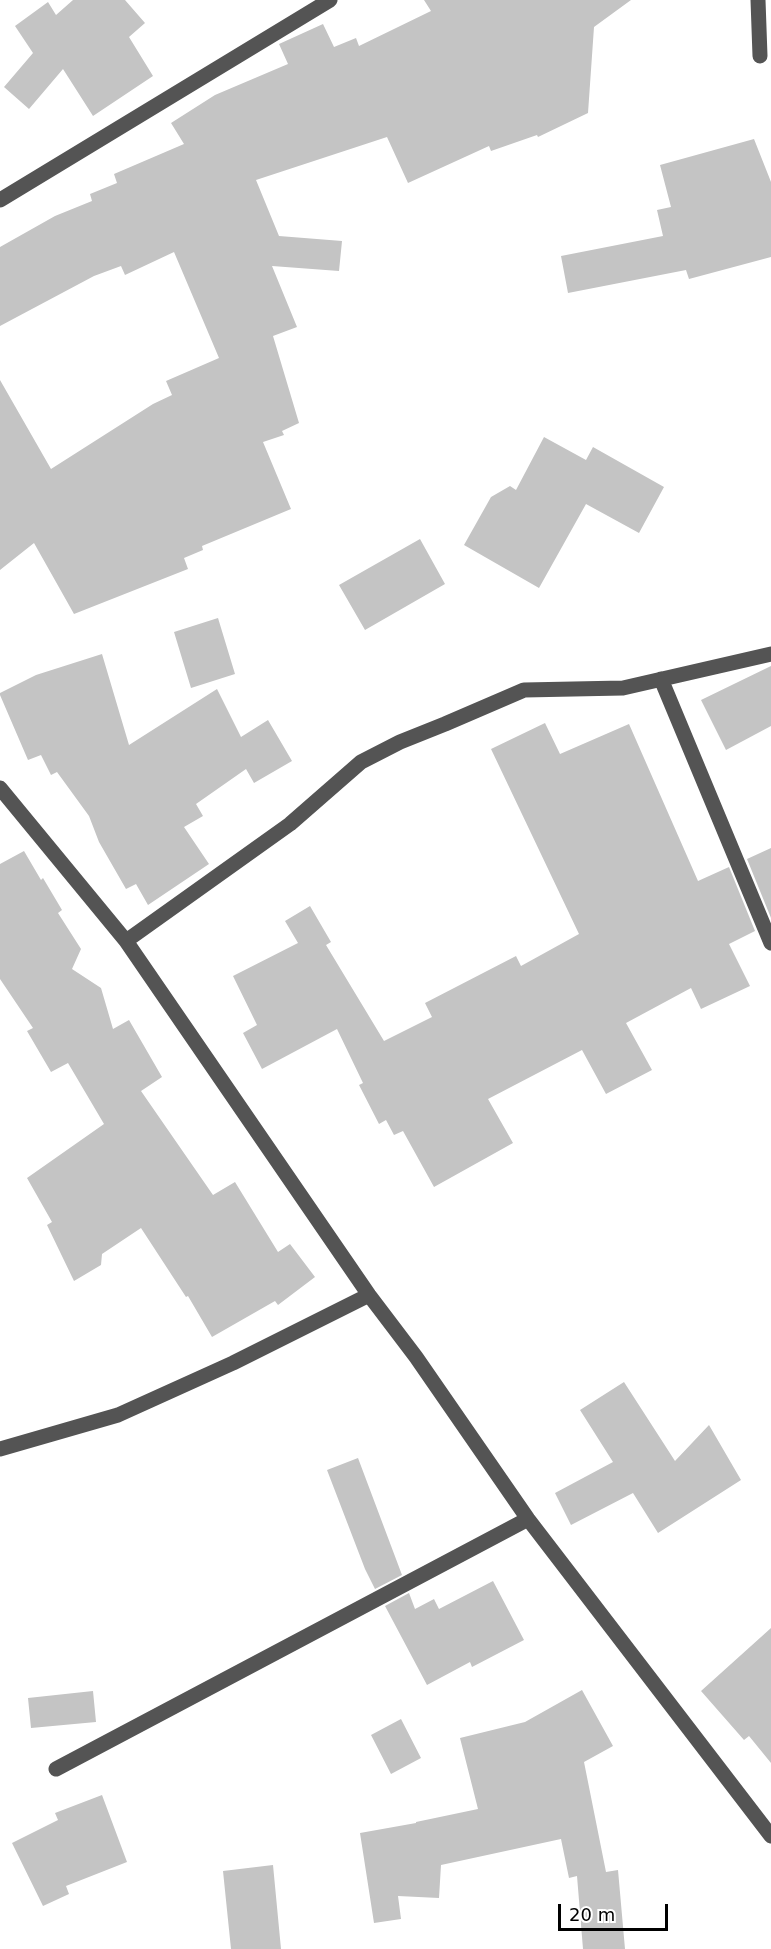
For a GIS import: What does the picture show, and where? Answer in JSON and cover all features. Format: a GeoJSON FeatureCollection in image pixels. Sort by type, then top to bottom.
{"type":"FeatureCollection","features":[{"type":"Feature","properties":{"kind":"street"},"geometry":{"type":"LineString","coordinates":[[0,200],[330,0]]}},
{"type":"Feature","properties":{"kind":"street"},"geometry":{"type":"LineString","coordinates":[[758,0],[760,56]]}},
{"type":"Feature","properties":{"kind":"street"},"geometry":{"type":"LineString","coordinates":[[126,941],[290,824],[361,762],[400,742],[524,690],[623,688],[771,654]]}},
{"type":"Feature","properties":{"kind":"street"},"geometry":{"type":"LineString","coordinates":[[661,679],[771,943]]}},
{"type":"Feature","properties":{"kind":"street"},"geometry":{"type":"LineString","coordinates":[[0,788],[126,941],[369,1295],[416,1357],[528,1519],[771,1836]]}},
{"type":"Feature","properties":{"kind":"street"},"geometry":{"type":"LineString","coordinates":[[0,1449],[118,1415],[233,1363],[369,1295]]}},
{"type":"Feature","properties":{"kind":"street"},"geometry":{"type":"LineString","coordinates":[[56,1768],[528,1519]]}},
{"type":"Feature","properties":{"kind":"building"},"geometry":{"type":"Polygon","coordinates":[[[73,0],[125,0],[145,23],[129,37],[153,76],[93,116],[63,69],[29,109],[4,87],[33,53],[15,26],[48,2],[56,15],[73,0]]]}},
{"type":"Feature","properties":{"kind":"building"},"geometry":{"type":"Polygon","coordinates":[[[424,0],[631,0],[594,27],[588,113],[538,137],[537,135],[491,151],[489,146],[408,183],[387,137],[256,180],[279,236],[342,241],[339,271],[272,266],[297,327],[273,336],[299,423],[282,431],[284,435],[263,442],[291,509],[202,546],[203,550],[184,558],[188,569],[74,614],[34,543],[0,570],[0,380],[51,469],[153,404],[172,395],[166,381],[219,358],[174,252],[125,275],[121,266],[94,276],[0,326],[0,247],[55,216],[92,201],[90,194],[117,183],[114,174],[184,144],[171,123],[215,95],[288,64],[279,44],[323,24],[334,47],[356,38],[359,46],[431,11],[424,0]]]}},
{"type":"Feature","properties":{"kind":"building"},"geometry":{"type":"Polygon","coordinates":[[[754,139],[771,182],[771,257],[689,279],[686,270],[568,293],[561,256],[663,236],[657,210],[671,207],[660,165],[754,139]]]}},
{"type":"Feature","properties":{"kind":"building"},"geometry":{"type":"Polygon","coordinates":[[[544,437],[586,460],[593,447],[664,487],[639,533],[586,504],[539,588],[464,545],[491,497],[510,486],[516,490],[544,437]]]}},
{"type":"Feature","properties":{"kind":"building"},"geometry":{"type":"Polygon","coordinates":[[[420,539],[445,584],[365,630],[339,585],[420,539]]]}},
{"type":"Feature","properties":{"kind":"building"},"geometry":{"type":"Polygon","coordinates":[[[218,618],[235,674],[191,688],[174,632],[218,618]]]}},
{"type":"Feature","properties":{"kind":"building"},"geometry":{"type":"Polygon","coordinates":[[[102,654],[129,745],[217,689],[241,737],[268,720],[292,761],[254,783],[246,769],[196,804],[203,816],[184,827],[209,864],[148,905],[136,884],[126,889],[99,842],[89,816],[57,772],[51,775],[41,755],[28,760],[0,695],[36,675],[102,654]]]}},
{"type":"Feature","properties":{"kind":"building"},"geometry":{"type":"Polygon","coordinates":[[[771,666],[771,726],[726,750],[701,700],[771,666]]]}},
{"type":"Feature","properties":{"kind":"building"},"geometry":{"type":"Polygon","coordinates":[[[545,723],[560,754],[629,724],[698,881],[729,867],[755,931],[729,944],[750,986],[701,1009],[691,988],[626,1023],[652,1070],[606,1094],[582,1050],[488,1099],[513,1143],[434,1187],[403,1131],[394,1135],[386,1120],[379,1124],[359,1085],[363,1083],[337,1029],[262,1069],[243,1033],[257,1025],[233,976],[298,943],[285,921],[310,906],[331,942],[326,945],[384,1041],[432,1017],[425,1003],[516,956],[521,966],[579,934],[491,749],[545,723]]]}},
{"type":"Feature","properties":{"kind":"building"},"geometry":{"type":"Polygon","coordinates":[[[771,848],[771,918],[747,859],[771,848]]]}},
{"type":"Feature","properties":{"kind":"building"},"geometry":{"type":"Polygon","coordinates":[[[24,851],[62,910],[58,913],[81,949],[72,969],[101,988],[113,1029],[129,1020],[162,1077],[141,1091],[213,1195],[235,1182],[278,1252],[290,1244],[315,1277],[278,1305],[275,1301],[212,1337],[188,1296],[186,1297],[141,1228],[102,1254],[101,1265],[74,1281],[47,1225],[52,1222],[27,1178],[104,1124],[68,1063],[51,1072],[27,1031],[33,1028],[0,979],[0,864],[24,851]]]}},
{"type":"Feature","properties":{"kind":"building"},"geometry":{"type":"Polygon","coordinates":[[[624,1382],[675,1461],[709,1425],[741,1480],[658,1533],[633,1493],[571,1525],[555,1493],[613,1462],[580,1410],[624,1382]]]}},
{"type":"Feature","properties":{"kind":"building"},"geometry":{"type":"Polygon","coordinates":[[[358,1458],[402,1575],[375,1589],[327,1470],[358,1458]]]}},
{"type":"Feature","properties":{"kind":"building"},"geometry":{"type":"Polygon","coordinates":[[[493,1581],[524,1640],[472,1667],[470,1662],[427,1685],[385,1606],[409,1593],[415,1609],[434,1599],[439,1609],[493,1581]]]}},
{"type":"Feature","properties":{"kind":"building"},"geometry":{"type":"Polygon","coordinates":[[[771,1628],[771,1763],[749,1736],[744,1740],[701,1691],[771,1628]]]}},
{"type":"Feature","properties":{"kind":"building"},"geometry":{"type":"Polygon","coordinates":[[[582,1690],[613,1746],[584,1762],[606,1872],[618,1870],[625,1949],[583,1949],[577,1876],[569,1878],[561,1839],[441,1865],[439,1898],[398,1896],[401,1919],[374,1923],[360,1833],[478,1809],[460,1738],[525,1722],[582,1690]]]}},
{"type":"Feature","properties":{"kind":"building"},"geometry":{"type":"Polygon","coordinates":[[[93,1691],[96,1722],[31,1728],[28,1698],[93,1691]]]}},
{"type":"Feature","properties":{"kind":"building"},"geometry":{"type":"Polygon","coordinates":[[[401,1719],[421,1758],[391,1774],[371,1735],[401,1719]]]}},
{"type":"Feature","properties":{"kind":"building"},"geometry":{"type":"Polygon","coordinates":[[[102,1795],[127,1862],[66,1886],[69,1894],[43,1906],[12,1843],[58,1820],[55,1813],[102,1795]]]}},
{"type":"Feature","properties":{"kind":"building"},"geometry":{"type":"Polygon","coordinates":[[[273,1865],[281,1949],[231,1949],[223,1871],[273,1865]]]}}]}
